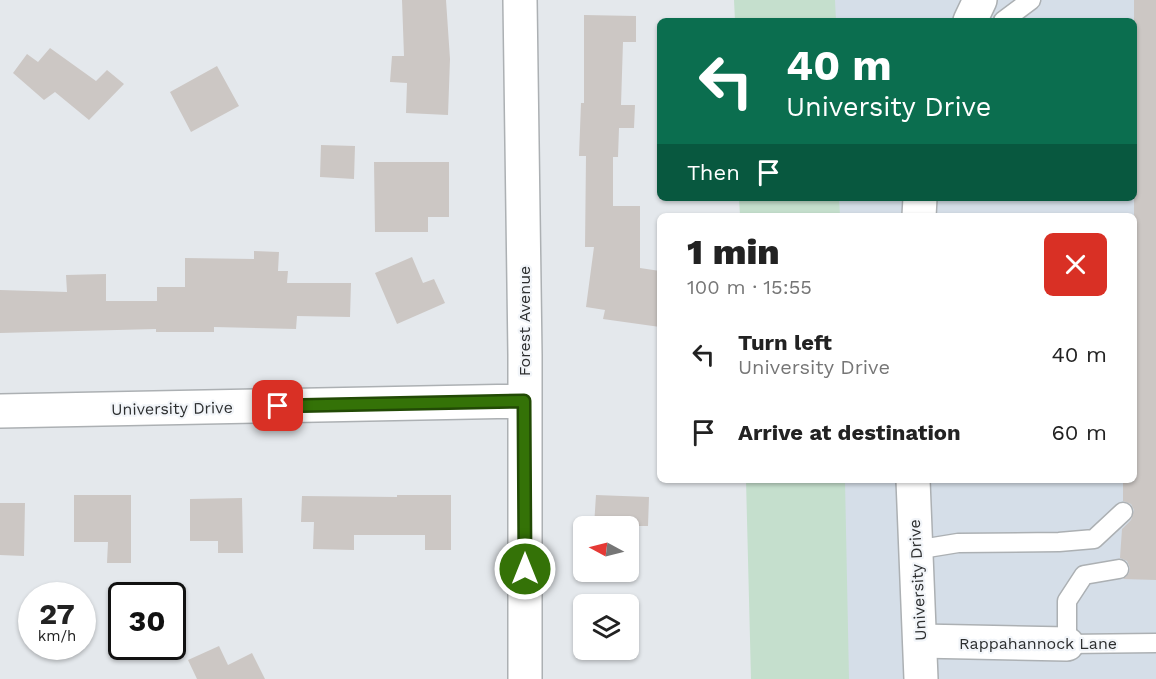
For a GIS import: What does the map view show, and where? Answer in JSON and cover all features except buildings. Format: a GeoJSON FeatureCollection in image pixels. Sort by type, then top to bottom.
{"type":"FeatureCollection","features":[{"type":"Feature","properties":{"kind":"street","name":"Forest Avenue"},"geometry":{"type":"LineString","coordinates":[[520,0],[525,679]]}},
{"type":"Feature","properties":{"kind":"street"},"geometry":{"type":"LineString","coordinates":[[971,18],[980,0]]}},
{"type":"Feature","properties":{"kind":"street","name":"University Drive"},"geometry":{"type":"LineString","coordinates":[[0,411],[524,401]]}},
{"type":"Feature","properties":{"kind":"street","name":"University Drive"},"geometry":{"type":"LineString","coordinates":[[913,483],[921,679]]}},
{"type":"Feature","properties":{"kind":"street","name":"Rappahannock Lane"},"geometry":{"type":"LineString","coordinates":[[920,641],[1067,644]]}},
{"type":"Feature","properties":{"kind":"lane"},"geometry":{"type":"LineString","coordinates":[[1006,18],[1031,0]]}},
{"type":"Feature","properties":{"kind":"lane"},"geometry":{"type":"LineString","coordinates":[[915,550],[958,543],[1059,542],[1094,539],[1123,512]]}},
{"type":"Feature","properties":{"kind":"lane"},"geometry":{"type":"LineString","coordinates":[[1067,644],[1067,601],[1084,575],[1119,569]]}},
{"type":"Feature","properties":{"kind":"lane","name":"Rappahannock Lane"},"geometry":{"type":"LineString","coordinates":[[1067,644],[1156,643]]}},
{"type":"Feature","properties":{"kind":"shaded area"},"geometry":{"type":"Polygon","coordinates":[[[762,0],[1156,0],[1156,679],[754,679],[755,483],[1137,483],[1137,213],[759,213],[759,201],[1137,201],[1137,18],[762,18],[762,0]]]}},
{"type":"Feature","properties":{"kind":"green space"},"geometry":{"type":"Polygon","coordinates":[[[734,0],[835,0],[836,18],[735,18],[734,0]]]}},
{"type":"Feature","properties":{"kind":"green space"},"geometry":{"type":"Polygon","coordinates":[[[739,201],[839,201],[840,213],[740,213],[739,201]]]}},
{"type":"Feature","properties":{"kind":"green space"},"geometry":{"type":"Polygon","coordinates":[[[746,483],[845,483],[849,679],[751,679],[746,483]]]}},
{"type":"Feature","properties":{"kind":"route"},"geometry":{"type":"LineString","coordinates":[[278,406],[524,401],[525,569]]}}]}
